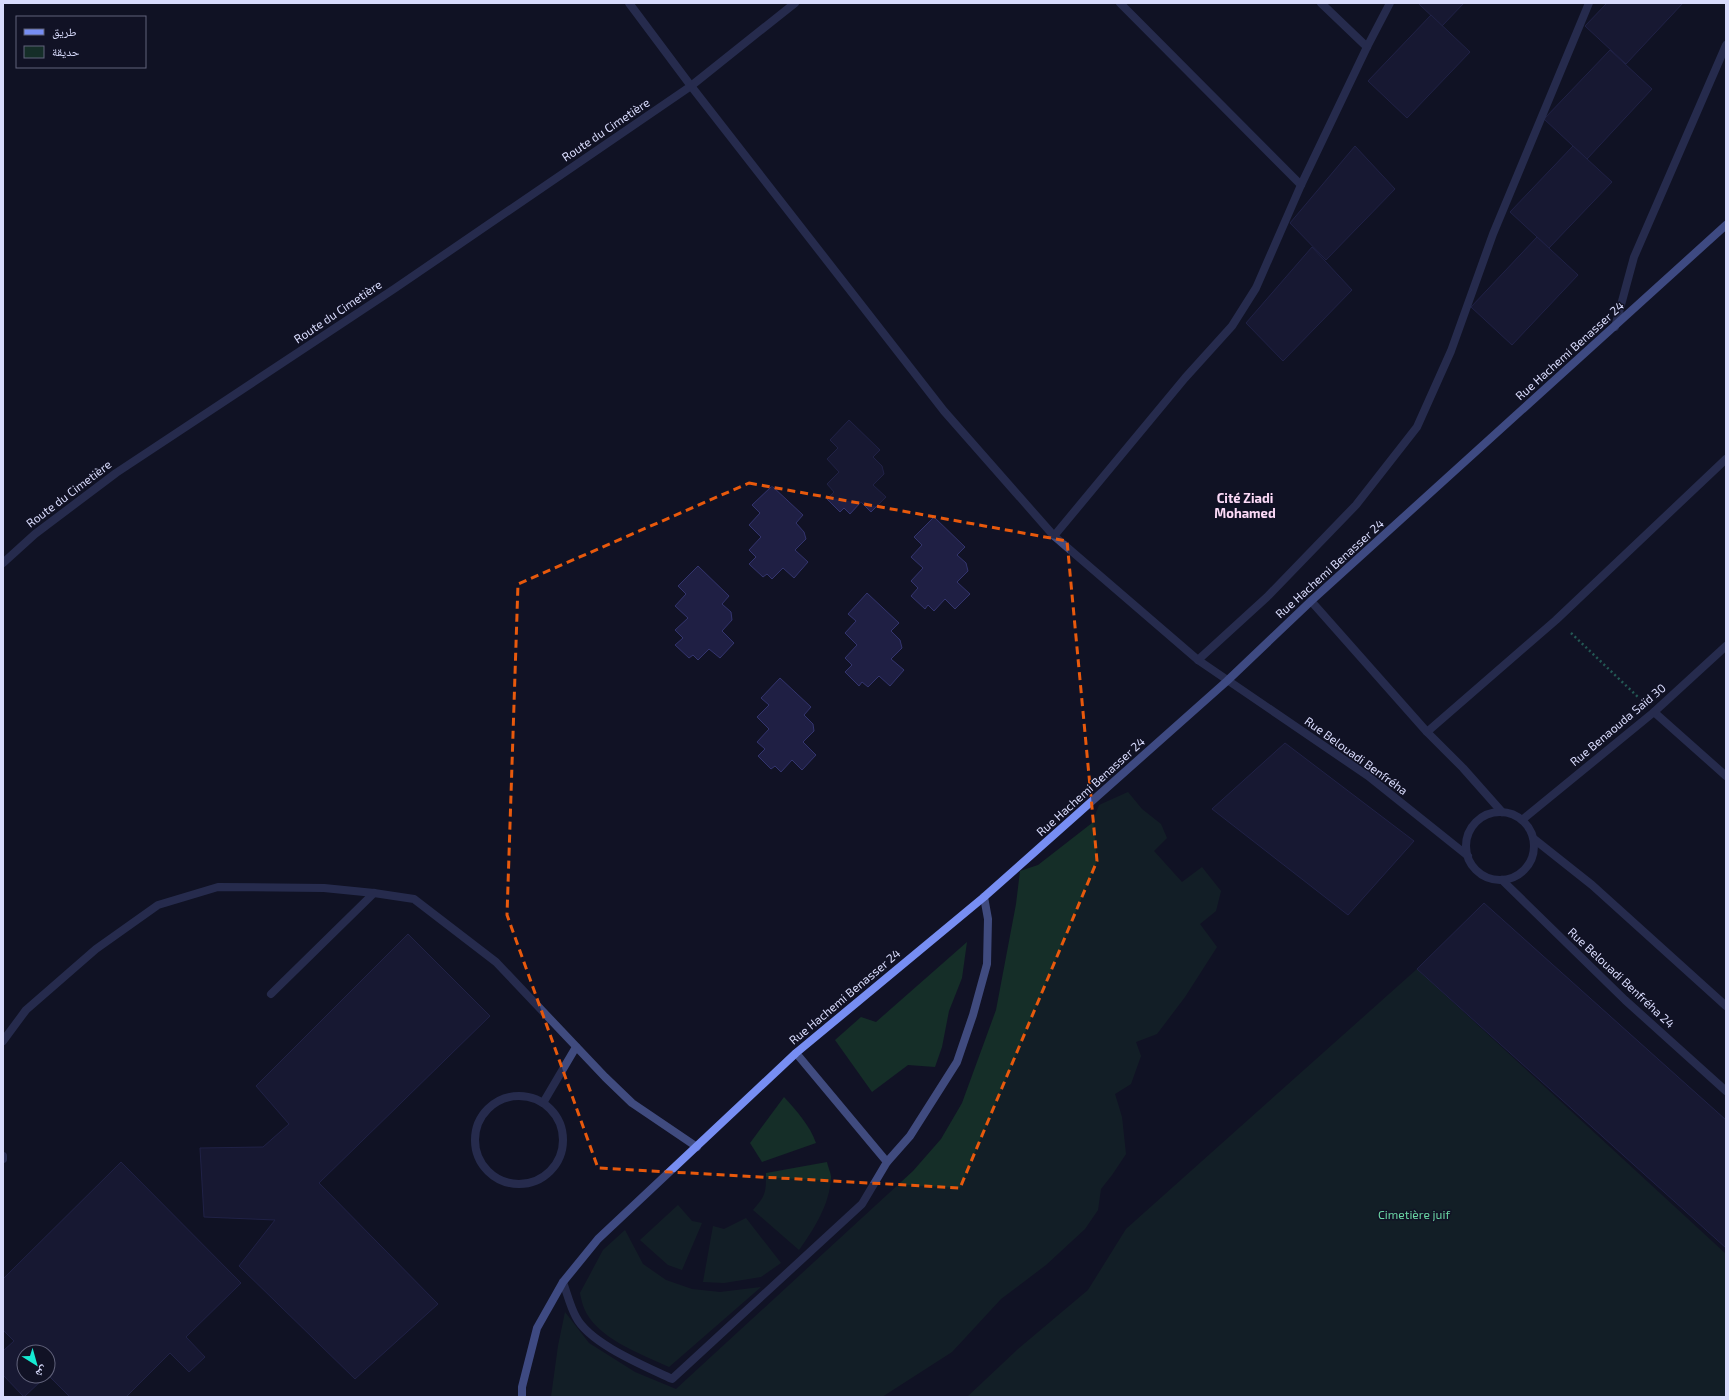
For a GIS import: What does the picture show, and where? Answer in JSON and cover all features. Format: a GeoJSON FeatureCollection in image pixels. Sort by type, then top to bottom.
{"type":"FeatureCollection","features":[{"type":"Feature","properties":{"kind":"main road","name":"Rue Hachemi Benasser 24"},"geometry":{"type":"LineString","coordinates":[[522,1397],[522,1387],[536,1328],[563,1282],[598,1240],[796,1053],[984,897],[1227,681],[1312,600],[1726,225]]}},
{"type":"Feature","properties":{"kind":"street","name":"Rue Belouadi Benfréha"},"geometry":{"type":"LineString","coordinates":[[629,3],[691,86],[944,411],[1054,536],[1198,660],[1368,776],[1468,856]]}},
{"type":"Feature","properties":{"kind":"street","name":"Route du Cimetière"},"geometry":{"type":"LineString","coordinates":[[3,563],[35,534],[116,474],[394,289],[691,86],[795,3]]}},
{"type":"Feature","properties":{"kind":"street"},"geometry":{"type":"LineString","coordinates":[[1120,3],[1301,184]]}},
{"type":"Feature","properties":{"kind":"street"},"geometry":{"type":"LineString","coordinates":[[1321,3],[1367,47]]}},
{"type":"Feature","properties":{"kind":"street"},"geometry":{"type":"LineString","coordinates":[[1054,536],[1185,378],[1232,326],[1256,288],[1301,184],[1367,47],[1390,3]]}},
{"type":"Feature","properties":{"kind":"street"},"geometry":{"type":"LineString","coordinates":[[1198,660],[1268,597],[1356,505],[1417,427],[1450,351],[1493,234],[1589,3]]}},
{"type":"Feature","properties":{"kind":"street"},"geometry":{"type":"LineString","coordinates":[[1615,327],[1634,257],[1726,45]]}},
{"type":"Feature","properties":{"kind":"street"},"geometry":{"type":"LineString","coordinates":[[1427,732],[1556,620],[1726,459]]}},
{"type":"Feature","properties":{"kind":"street"},"geometry":{"type":"LineString","coordinates":[[1312,600],[1427,732],[1463,768],[1502,812]]}},
{"type":"Feature","properties":{"kind":"street","name":"Rue Benaouda Saïd 30"},"geometry":{"type":"LineString","coordinates":[[1522,820],[1654,712],[1726,646]]}},
{"type":"Feature","properties":{"kind":"street"},"geometry":{"type":"LineString","coordinates":[[1654,712],[1726,776]]}},
{"type":"Feature","properties":{"kind":"street"},"geometry":{"type":"LineString","coordinates":[[1502,812],[1513,814],[1522,820],[1529,828],[1534,839],[1534,850],[1531,862],[1524,871],[1514,877],[1502,880],[1491,879],[1480,874],[1472,865],[1468,856],[1466,845],[1468,834],[1473,825],[1481,818],[1491,813],[1502,812]]}},
{"type":"Feature","properties":{"kind":"street"},"geometry":{"type":"LineString","coordinates":[[1534,839],[1592,885],[1726,1006]]}},
{"type":"Feature","properties":{"kind":"street","name":"Rue Belouadi Benfréha 24"},"geometry":{"type":"LineString","coordinates":[[1502,880],[1625,1000],[1726,1091]]}},
{"type":"Feature","properties":{"kind":"street"},"geometry":{"type":"LineString","coordinates":[[3,1041],[26,1010],[90,954],[158,905],[218,887],[324,888],[414,899],[496,962],[576,1047],[632,1103],[697,1147]]}},
{"type":"Feature","properties":{"kind":"street"},"geometry":{"type":"LineString","coordinates":[[271,994],[374,893]]}},
{"type":"Feature","properties":{"kind":"street"},"geometry":{"type":"LineString","coordinates":[[563,1282],[576,1318],[596,1339],[630,1359],[672,1379],[862,1204],[887,1162],[910,1136],[957,1062],[987,964],[988,919],[984,897]]}},
{"type":"Feature","properties":{"kind":"street"},"geometry":{"type":"LineString","coordinates":[[543,1103],[576,1047]]}},
{"type":"Feature","properties":{"kind":"street"},"geometry":{"type":"LineString","coordinates":[[796,1053],[887,1162]]}},
{"type":"Feature","properties":{"kind":"street"},"geometry":{"type":"LineString","coordinates":[[515,1096],[530,1097],[543,1103],[554,1113],[561,1126],[563,1140],[561,1155],[554,1168],[543,1178],[530,1183],[515,1185],[501,1181],[488,1173],[480,1162],[475,1148],[475,1133],[480,1119],[489,1108],[501,1100],[515,1096]]}},
{"type":"Feature","properties":{"kind":"path"},"geometry":{"type":"LineString","coordinates":[[1556,620],[1654,712]]}},
{"type":"Feature","properties":{"kind":"highlighted area"},"geometry":{"type":"Polygon","coordinates":[[[749,483],[1067,541],[1097,861],[960,1188],[598,1168],[507,915],[518,584],[749,483]]]}},
{"type":"Feature","properties":{"kind":"green space"},"geometry":{"type":"Polygon","coordinates":[[[1128,792],[1142,809],[1161,824],[1167,838],[1154,851],[1182,882],[1202,867],[1221,891],[1216,911],[1200,924],[1217,947],[1185,997],[1157,1034],[1136,1042],[1141,1056],[1131,1084],[1115,1094],[1122,1117],[1126,1154],[1101,1189],[1098,1210],[1085,1229],[1046,1265],[1001,1299],[952,1352],[882,1397],[551,1397],[558,1346],[565,1312],[589,1343],[635,1372],[676,1389],[913,1171],[941,1139],[962,1103],[996,1010],[1016,904],[1020,871],[1038,865],[1092,823],[1099,805],[1128,792]]]}},
{"type":"Feature","properties":{"kind":"green space"},"geometry":{"type":"Polygon","coordinates":[[[967,942],[962,978],[949,1011],[942,1047],[935,1067],[908,1065],[872,1092],[835,1040],[861,1017],[876,1022],[967,942]]]}},
{"type":"Feature","properties":{"kind":"green space","name":"Cimetière juif"},"geometry":{"type":"Polygon","coordinates":[[[1417,969],[1726,1254],[1726,1397],[967,1397],[1018,1349],[1088,1290],[1126,1229],[1417,969]]]}},
{"type":"Feature","properties":{"kind":"green space"},"geometry":{"type":"Polygon","coordinates":[[[784,1097],[807,1125],[816,1143],[762,1162],[750,1143],[784,1097]]]}},
{"type":"Feature","properties":{"kind":"green space"},"geometry":{"type":"Polygon","coordinates":[[[827,1162],[831,1174],[828,1197],[820,1216],[799,1250],[753,1210],[763,1197],[766,1185],[766,1173],[827,1162]]]}},
{"type":"Feature","properties":{"kind":"green space"},"geometry":{"type":"Polygon","coordinates":[[[678,1205],[692,1221],[702,1223],[682,1270],[668,1265],[640,1240],[678,1205]]]}},
{"type":"Feature","properties":{"kind":"green space"},"geometry":{"type":"Polygon","coordinates":[[[746,1218],[781,1263],[761,1277],[724,1283],[703,1282],[713,1226],[724,1229],[746,1218]]]}},
{"type":"Feature","properties":{"kind":"green space"},"geometry":{"type":"Polygon","coordinates":[[[625,1230],[643,1264],[666,1280],[692,1289],[720,1292],[761,1287],[669,1367],[620,1344],[598,1328],[590,1319],[584,1308],[580,1293],[603,1250],[625,1230]]]}},
{"type":"Feature","properties":{"kind":"building"},"geometry":{"type":"Polygon","coordinates":[[[1418,3],[1464,3],[1442,26],[1418,3]]]}},
{"type":"Feature","properties":{"kind":"building"},"geometry":{"type":"Polygon","coordinates":[[[1607,3],[1683,3],[1626,64],[1585,26],[1607,3]]]}},
{"type":"Feature","properties":{"kind":"building"},"geometry":{"type":"Polygon","coordinates":[[[1431,15],[1470,52],[1407,118],[1368,81],[1431,15]]]}},
{"type":"Feature","properties":{"kind":"building"},"geometry":{"type":"Polygon","coordinates":[[[1610,50],[1652,89],[1587,159],[1544,119],[1610,50]]]}},
{"type":"Feature","properties":{"kind":"building"},"geometry":{"type":"Polygon","coordinates":[[[1355,146],[1395,189],[1326,260],[1290,223],[1355,146]]]}},
{"type":"Feature","properties":{"kind":"building"},"geometry":{"type":"Polygon","coordinates":[[[1573,146],[1612,182],[1549,248],[1510,212],[1573,146]]]}},
{"type":"Feature","properties":{"kind":"building"},"geometry":{"type":"Polygon","coordinates":[[[1537,237],[1578,275],[1512,345],[1471,307],[1537,237]]]}},
{"type":"Feature","properties":{"kind":"building"},"geometry":{"type":"Polygon","coordinates":[[[1312,247],[1352,290],[1283,361],[1246,323],[1312,247]]]}},
{"type":"Feature","properties":{"kind":"building"},"geometry":{"type":"Polygon","coordinates":[[[849,420],[880,450],[873,457],[882,466],[884,474],[873,485],[886,497],[871,512],[861,502],[850,514],[844,508],[840,512],[827,499],[834,492],[827,484],[839,472],[827,459],[838,448],[830,440],[849,420]]]}},
{"type":"Feature","properties":{"kind":"building"},"geometry":{"type":"Polygon","coordinates":[[[772,486],[803,515],[796,523],[804,532],[806,539],[795,550],[808,562],[794,578],[783,568],[772,579],[767,574],[763,577],[749,564],[756,557],[749,550],[761,537],[749,525],[760,513],[752,505],[772,486]]]}},
{"type":"Feature","properties":{"kind":"building"},"geometry":{"type":"Polygon","coordinates":[[[934,517],[965,547],[957,555],[966,563],[968,571],[957,582],[970,594],[955,609],[945,599],[934,611],[928,605],[925,609],[911,596],[918,588],[911,581],[923,568],[911,557],[922,545],[914,537],[934,517]]]}},
{"type":"Feature","properties":{"kind":"building"},"geometry":{"type":"Polygon","coordinates":[[[698,566],[729,596],[722,604],[731,612],[732,620],[722,631],[734,643],[720,658],[709,649],[698,660],[693,655],[689,658],[675,645],[683,638],[675,630],[688,618],[675,606],[686,594],[678,586],[698,566]]]}},
{"type":"Feature","properties":{"kind":"building"},"geometry":{"type":"Polygon","coordinates":[[[867,593],[899,623],[891,631],[900,640],[902,648],[891,659],[904,670],[890,686],[879,676],[868,687],[862,682],[859,686],[845,672],[852,665],[845,658],[857,645],[845,633],[856,621],[848,614],[867,593]]]}},
{"type":"Feature","properties":{"kind":"building"},"geometry":{"type":"Polygon","coordinates":[[[780,678],[811,707],[804,715],[813,724],[814,731],[803,742],[816,755],[802,770],[792,760],[781,772],[775,766],[771,769],[758,756],[765,749],[757,742],[769,729],[757,717],[769,705],[761,698],[780,678]]]}},
{"type":"Feature","properties":{"kind":"building"},"geometry":{"type":"Polygon","coordinates":[[[1285,743],[1414,841],[1348,915],[1212,809],[1285,743]]]}},
{"type":"Feature","properties":{"kind":"building"},"geometry":{"type":"Polygon","coordinates":[[[1484,903],[1726,1120],[1726,1248],[1417,969],[1484,903]]]}},
{"type":"Feature","properties":{"kind":"building"},"geometry":{"type":"Polygon","coordinates":[[[408,934],[490,1016],[319,1183],[438,1304],[355,1379],[239,1266],[275,1220],[204,1217],[200,1148],[263,1147],[289,1124],[256,1086],[408,934]]]}},
{"type":"Feature","properties":{"kind":"building"},"geometry":{"type":"Polygon","coordinates":[[[121,1162],[241,1283],[186,1337],[205,1357],[189,1372],[170,1353],[126,1397],[70,1397],[56,1383],[56,1344],[16,1344],[16,1384],[38,1384],[24,1397],[3,1375],[3,1351],[14,1341],[3,1330],[3,1279],[121,1162]]]}},
{"type":"Feature","properties":{"kind":"district","name":"Cité Ziadi Mohamed"},"geometry":{"type":"Point","coordinates":[1245,506]}}]}
